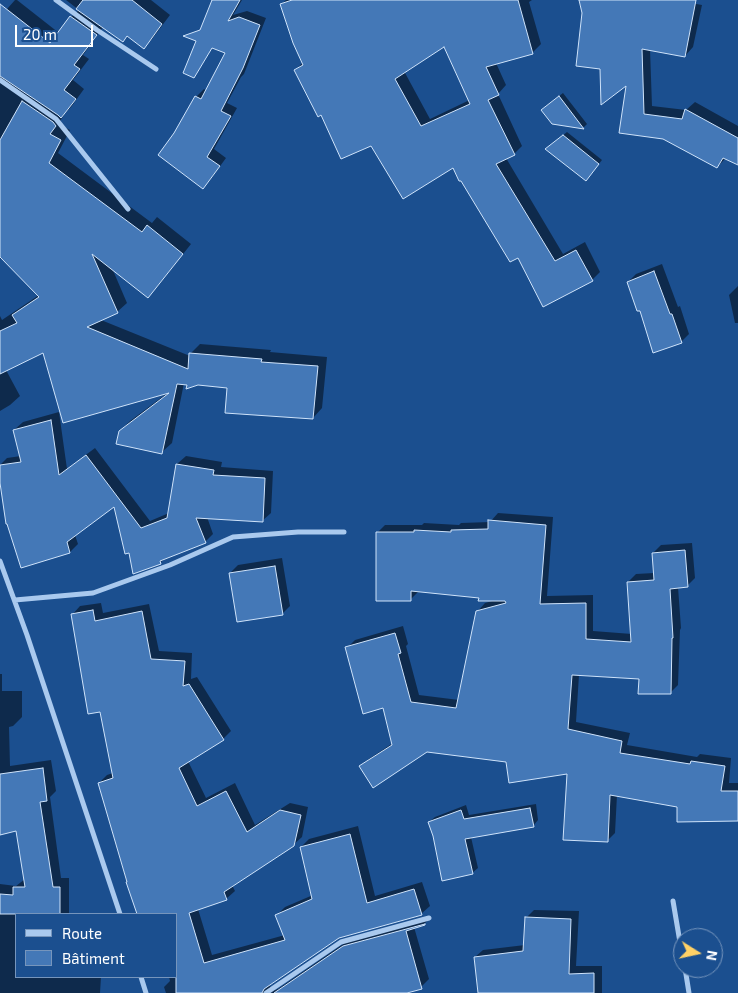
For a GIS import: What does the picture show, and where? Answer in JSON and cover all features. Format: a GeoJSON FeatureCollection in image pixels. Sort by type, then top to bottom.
{"type":"FeatureCollection","features":[{"type":"Feature","properties":{"kind":"street"},"geometry":{"type":"LineString","coordinates":[[56,0],[156,69]]}},
{"type":"Feature","properties":{"kind":"street"},"geometry":{"type":"LineString","coordinates":[[0,80],[56,119],[128,209]]}},
{"type":"Feature","properties":{"kind":"street"},"geometry":{"type":"LineString","coordinates":[[15,600],[93,593],[170,565],[233,537],[298,532],[344,532]]}},
{"type":"Feature","properties":{"kind":"street"},"geometry":{"type":"LineString","coordinates":[[0,561],[27,635],[120,913]]}},
{"type":"Feature","properties":{"kind":"street"},"geometry":{"type":"LineString","coordinates":[[672,901],[677,928]]}},
{"type":"Feature","properties":{"kind":"street"},"geometry":{"type":"LineString","coordinates":[[266,993],[340,942],[429,918]]}},
{"type":"Feature","properties":{"kind":"street"},"geometry":{"type":"LineString","coordinates":[[141,978],[146,993]]}},
{"type":"Feature","properties":{"kind":"street"},"geometry":{"type":"LineString","coordinates":[[686,978],[689,993]]}},
{"type":"Feature","properties":{"kind":"building"},"geometry":{"type":"Polygon","coordinates":[[[83,0],[132,0],[162,24],[144,49],[127,36],[123,42],[76,9],[83,0]]]}},
{"type":"Feature","properties":{"kind":"building"},"geometry":{"type":"Polygon","coordinates":[[[212,0],[240,0],[228,21],[239,17],[260,25],[243,68],[221,111],[231,116],[207,157],[220,166],[203,189],[158,155],[174,133],[195,96],[201,99],[225,53],[212,48],[194,78],[183,73],[196,41],[183,36],[200,30],[212,0]]]}},
{"type":"Feature","properties":{"kind":"building"},"geometry":{"type":"Polygon","coordinates":[[[292,0],[518,0],[533,54],[486,67],[499,95],[488,100],[515,155],[496,164],[555,261],[576,250],[593,281],[543,307],[518,258],[510,262],[461,181],[459,181],[453,168],[403,199],[371,146],[341,159],[321,115],[318,117],[294,70],[303,65],[293,43],[280,4],[292,0]],[[444,47],[395,79],[421,126],[470,104],[444,47]]]}},
{"type":"Feature","properties":{"kind":"building"},"geometry":{"type":"Polygon","coordinates":[[[579,0],[696,0],[685,57],[642,49],[644,114],[682,119],[685,109],[738,138],[738,165],[723,158],[717,168],[663,139],[619,133],[626,86],[601,105],[600,69],[576,66],[582,13],[579,0]]]}},
{"type":"Feature","properties":{"kind":"building"},"geometry":{"type":"Polygon","coordinates":[[[0,4],[50,43],[70,16],[97,35],[74,65],[80,69],[64,90],[76,99],[61,118],[0,76],[0,4]]]}},
{"type":"Feature","properties":{"kind":"building"},"geometry":{"type":"Polygon","coordinates":[[[559,96],[584,129],[552,124],[541,110],[559,96]]]}},
{"type":"Feature","properties":{"kind":"building"},"geometry":{"type":"Polygon","coordinates":[[[22,101],[56,126],[50,134],[61,140],[49,163],[142,232],[147,225],[183,254],[148,298],[92,254],[118,313],[87,327],[188,369],[189,353],[262,359],[261,362],[318,366],[313,419],[225,413],[227,388],[198,385],[186,389],[187,385],[177,384],[162,454],[116,444],[119,431],[169,393],[63,423],[43,353],[0,374],[0,331],[17,323],[12,315],[39,297],[0,257],[0,140],[22,101]]]}},
{"type":"Feature","properties":{"kind":"building"},"geometry":{"type":"Polygon","coordinates":[[[563,135],[599,164],[586,181],[545,149],[563,135]]]}},
{"type":"Feature","properties":{"kind":"building"},"geometry":{"type":"Polygon","coordinates":[[[654,271],[682,343],[653,353],[640,311],[637,311],[627,282],[654,271]]]}},
{"type":"Feature","properties":{"kind":"building"},"geometry":{"type":"Polygon","coordinates":[[[51,420],[59,475],[86,455],[141,528],[167,518],[176,464],[214,470],[213,475],[265,478],[263,522],[196,518],[206,543],[160,561],[161,564],[133,574],[129,553],[125,554],[114,507],[67,542],[70,553],[21,568],[6,524],[0,483],[0,465],[21,462],[13,430],[51,420]]]}},
{"type":"Feature","properties":{"kind":"building"},"geometry":{"type":"Polygon","coordinates":[[[488,520],[546,525],[540,604],[586,603],[586,639],[631,642],[627,582],[654,580],[652,553],[685,550],[688,587],[670,589],[673,638],[671,694],[638,694],[639,679],[572,675],[568,729],[622,741],[620,753],[690,764],[691,761],[725,766],[721,791],[738,791],[738,821],[677,822],[677,807],[610,795],[608,842],[563,840],[567,774],[509,783],[506,762],[427,752],[373,788],[359,766],[392,745],[383,708],[363,714],[345,647],[395,633],[401,653],[398,654],[411,702],[456,708],[476,611],[506,603],[505,601],[478,601],[479,598],[411,591],[411,601],[376,601],[376,532],[414,532],[414,530],[451,532],[451,530],[488,529],[488,520]]]}},
{"type":"Feature","properties":{"kind":"building"},"geometry":{"type":"Polygon","coordinates":[[[275,566],[283,615],[237,622],[229,573],[275,566]]]}},
{"type":"Feature","properties":{"kind":"building"},"geometry":{"type":"Polygon","coordinates":[[[93,610],[95,621],[142,611],[151,659],[185,661],[183,686],[189,684],[224,740],[179,768],[197,806],[226,791],[247,832],[280,810],[301,815],[294,846],[224,892],[227,900],[189,913],[204,963],[285,940],[275,915],[312,899],[300,847],[350,834],[367,903],[414,889],[422,915],[339,938],[264,989],[262,993],[176,993],[176,978],[178,978],[178,913],[137,913],[98,783],[113,778],[100,712],[88,714],[71,614],[93,610]]]}},
{"type":"Feature","properties":{"kind":"building"},"geometry":{"type":"Polygon","coordinates":[[[43,768],[47,801],[40,802],[53,887],[60,887],[60,913],[0,914],[0,894],[13,895],[13,887],[25,887],[16,831],[0,835],[0,774],[43,768]]]}},
{"type":"Feature","properties":{"kind":"building"},"geometry":{"type":"Polygon","coordinates":[[[530,808],[534,827],[465,839],[473,874],[442,881],[433,836],[428,822],[461,810],[464,819],[530,808]]]}},
{"type":"Feature","properties":{"kind":"building"},"geometry":{"type":"Polygon","coordinates":[[[525,917],[571,919],[569,974],[594,973],[594,993],[478,993],[474,957],[523,951],[525,917]]]}},
{"type":"Feature","properties":{"kind":"building"},"geometry":{"type":"Polygon","coordinates":[[[425,924],[406,931],[422,989],[407,993],[274,993],[343,946],[425,924]]]}}]}
